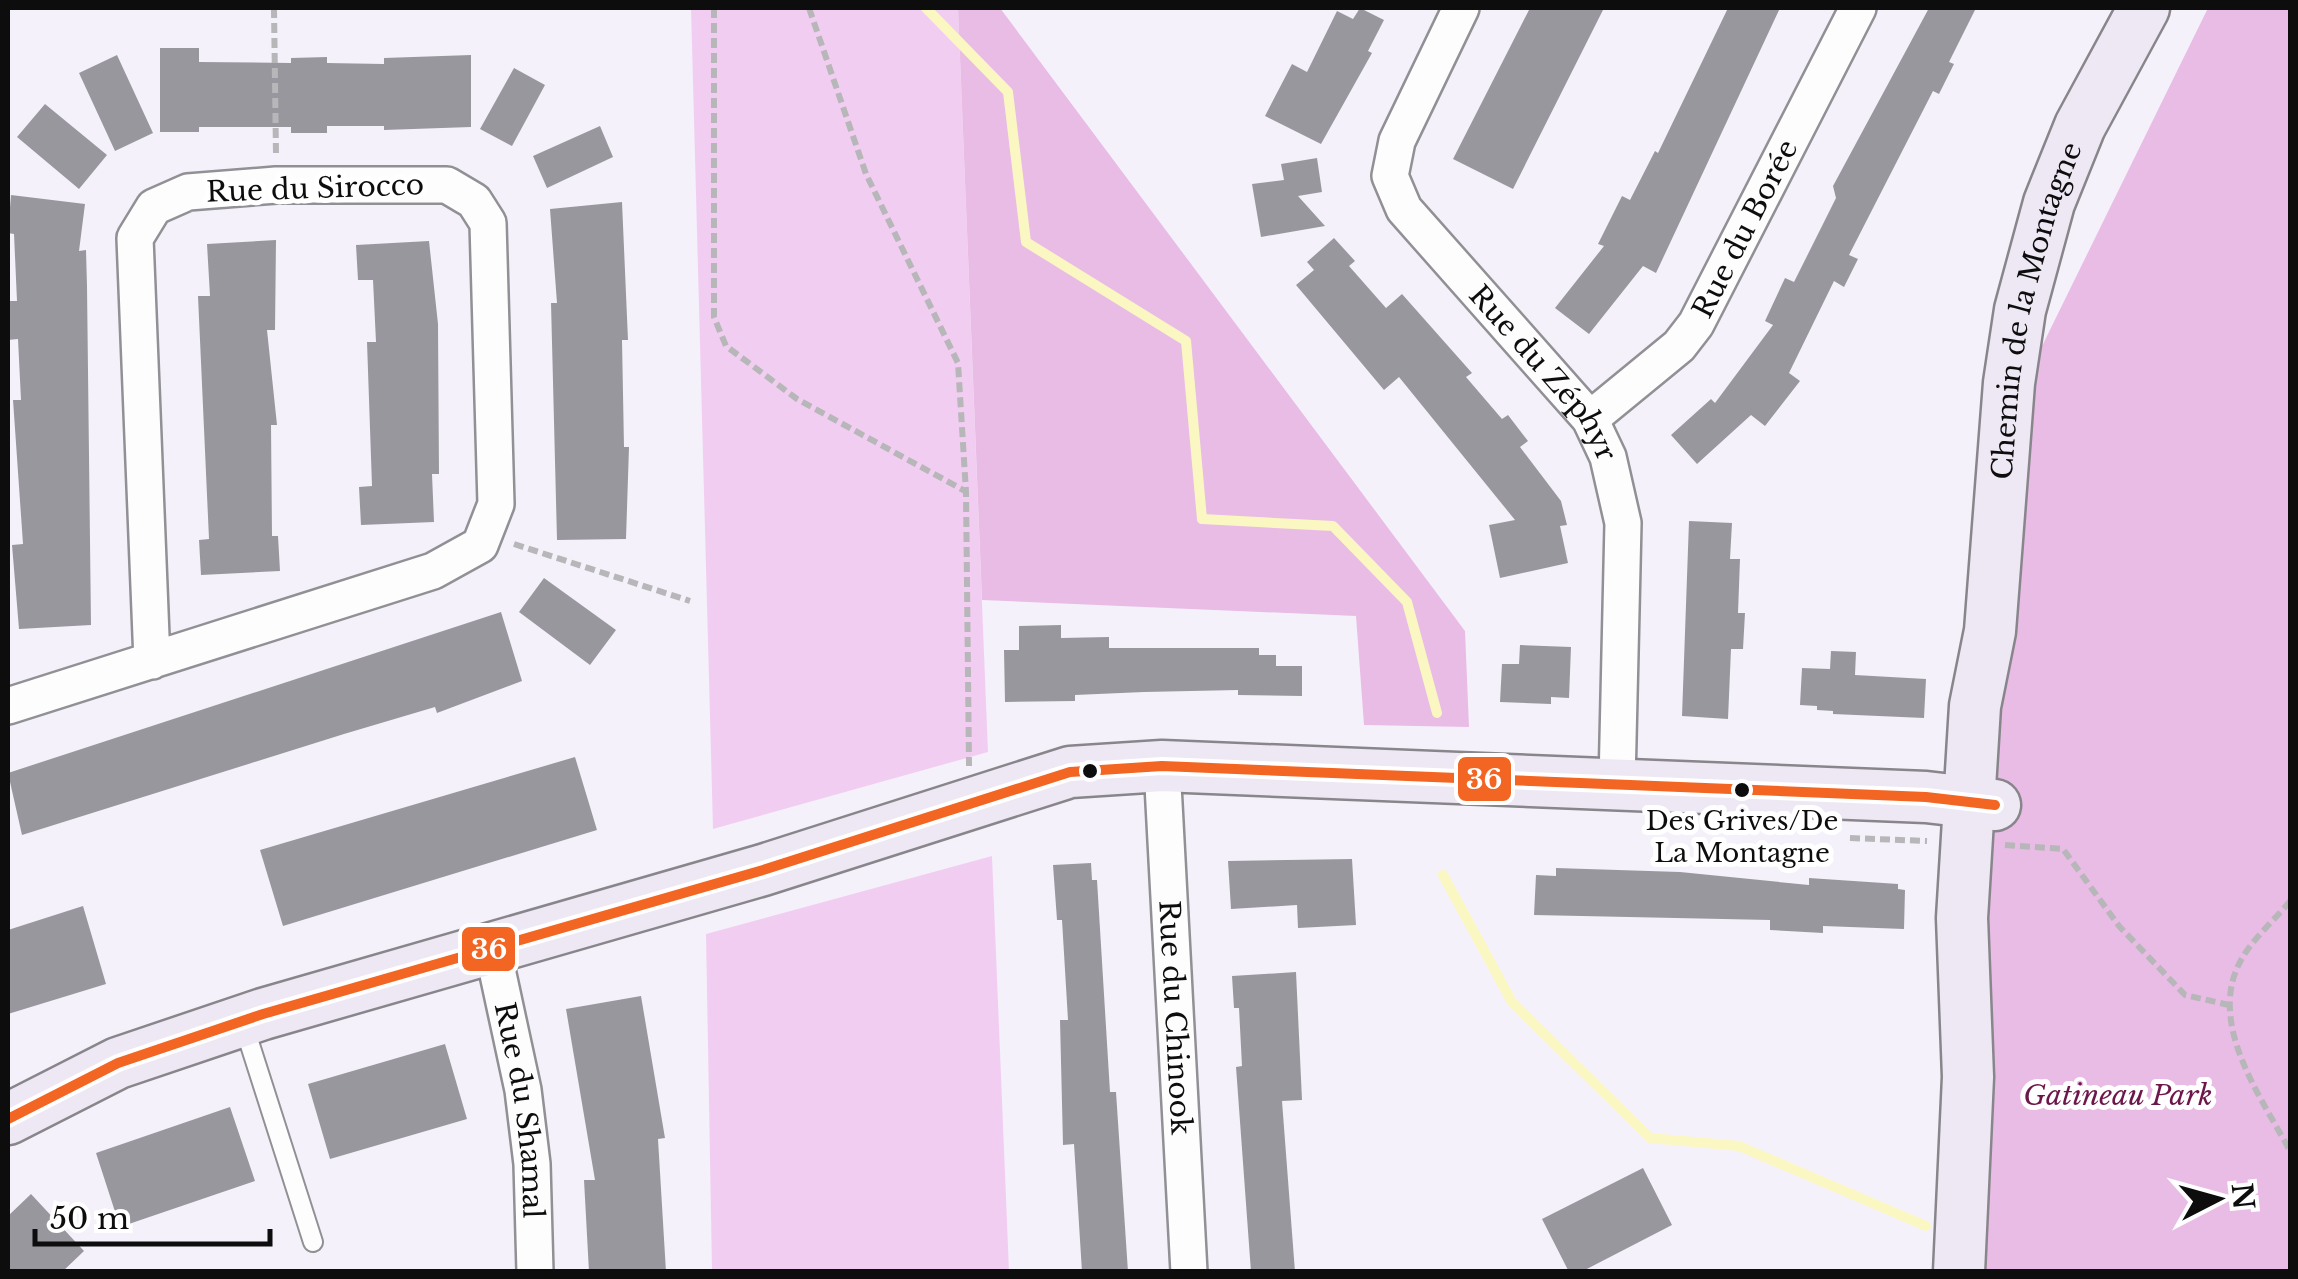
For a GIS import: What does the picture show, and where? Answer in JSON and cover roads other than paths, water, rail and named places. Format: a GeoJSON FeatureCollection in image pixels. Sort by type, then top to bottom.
{"type":"FeatureCollection","features":[{"type":"Feature","properties":{"kind":"street","name":"Rue du Zéphyr"},"geometry":{"type":"LineString","coordinates":[[1461,8],[1397,141],[1390,176],[1394,194],[1590,419],[1608,456],[1623,523],[1617,783]]}},
{"type":"Feature","properties":{"kind":"street","name":"Rue du Borée"},"geometry":{"type":"LineString","coordinates":[[1590,419],[1679,346],[1696,324],[1858,8]]}},
{"type":"Feature","properties":{"kind":"street","name":"Chemin de la Montagne"},"geometry":{"type":"LineString","coordinates":[[1960,1272],[1968,1077],[1986,944],[1975,706],[1990,632],[2009,383],[2038,237],[2080,126],[2144,8]]}},
{"type":"Feature","properties":{"kind":"street","name":"Rue du Sirocco"},"geometry":{"type":"LineString","coordinates":[[276,185],[448,185],[474,202],[488,223],[496,504],[480,545],[433,571],[152,661],[135,238],[154,207],[188,192],[276,185]]}},
{"type":"Feature","properties":{"kind":"street"},"geometry":{"type":"LineString","coordinates":[[8,706],[152,661]]}},
{"type":"Feature","properties":{"kind":"street"},"geometry":{"type":"LineString","coordinates":[[8,1119],[118,1062],[493,951],[1070,772],[1162,766],[1926,797],[1980,824]]}},
{"type":"Feature","properties":{"kind":"street","name":"Rue du Chinook"},"geometry":{"type":"LineString","coordinates":[[1162,766],[1188,1272]]}},
{"type":"Feature","properties":{"kind":"street","name":"Rue du Shamal"},"geometry":{"type":"LineString","coordinates":[[493,951],[522,1090],[532,1164],[535,1272]]}},
{"type":"Feature","properties":{"kind":"lane"},"geometry":{"type":"LineString","coordinates":[[243,1022],[314,1242]]}},
{"type":"Feature","properties":{"kind":"waterway"},"geometry":{"type":"LineString","coordinates":[[926,8],[1008,92],[1026,242],[1186,341],[1202,519],[1333,526],[1407,602],[1437,713]]}},
{"type":"Feature","properties":{"kind":"waterway"},"geometry":{"type":"LineString","coordinates":[[1443,875],[1512,1002],[1650,1138],[1739,1146],[1926,1226]]}},
{"type":"Feature","properties":{"kind":"place","name":"Des Grives/De La Montagne"},"geometry":{"type":"Point","coordinates":[1742,790]}},
{"type":"Feature","properties":{"kind":"park label","name":"Gatineau Park"},"geometry":{"type":"Point","coordinates":[2118,1095]}}]}
